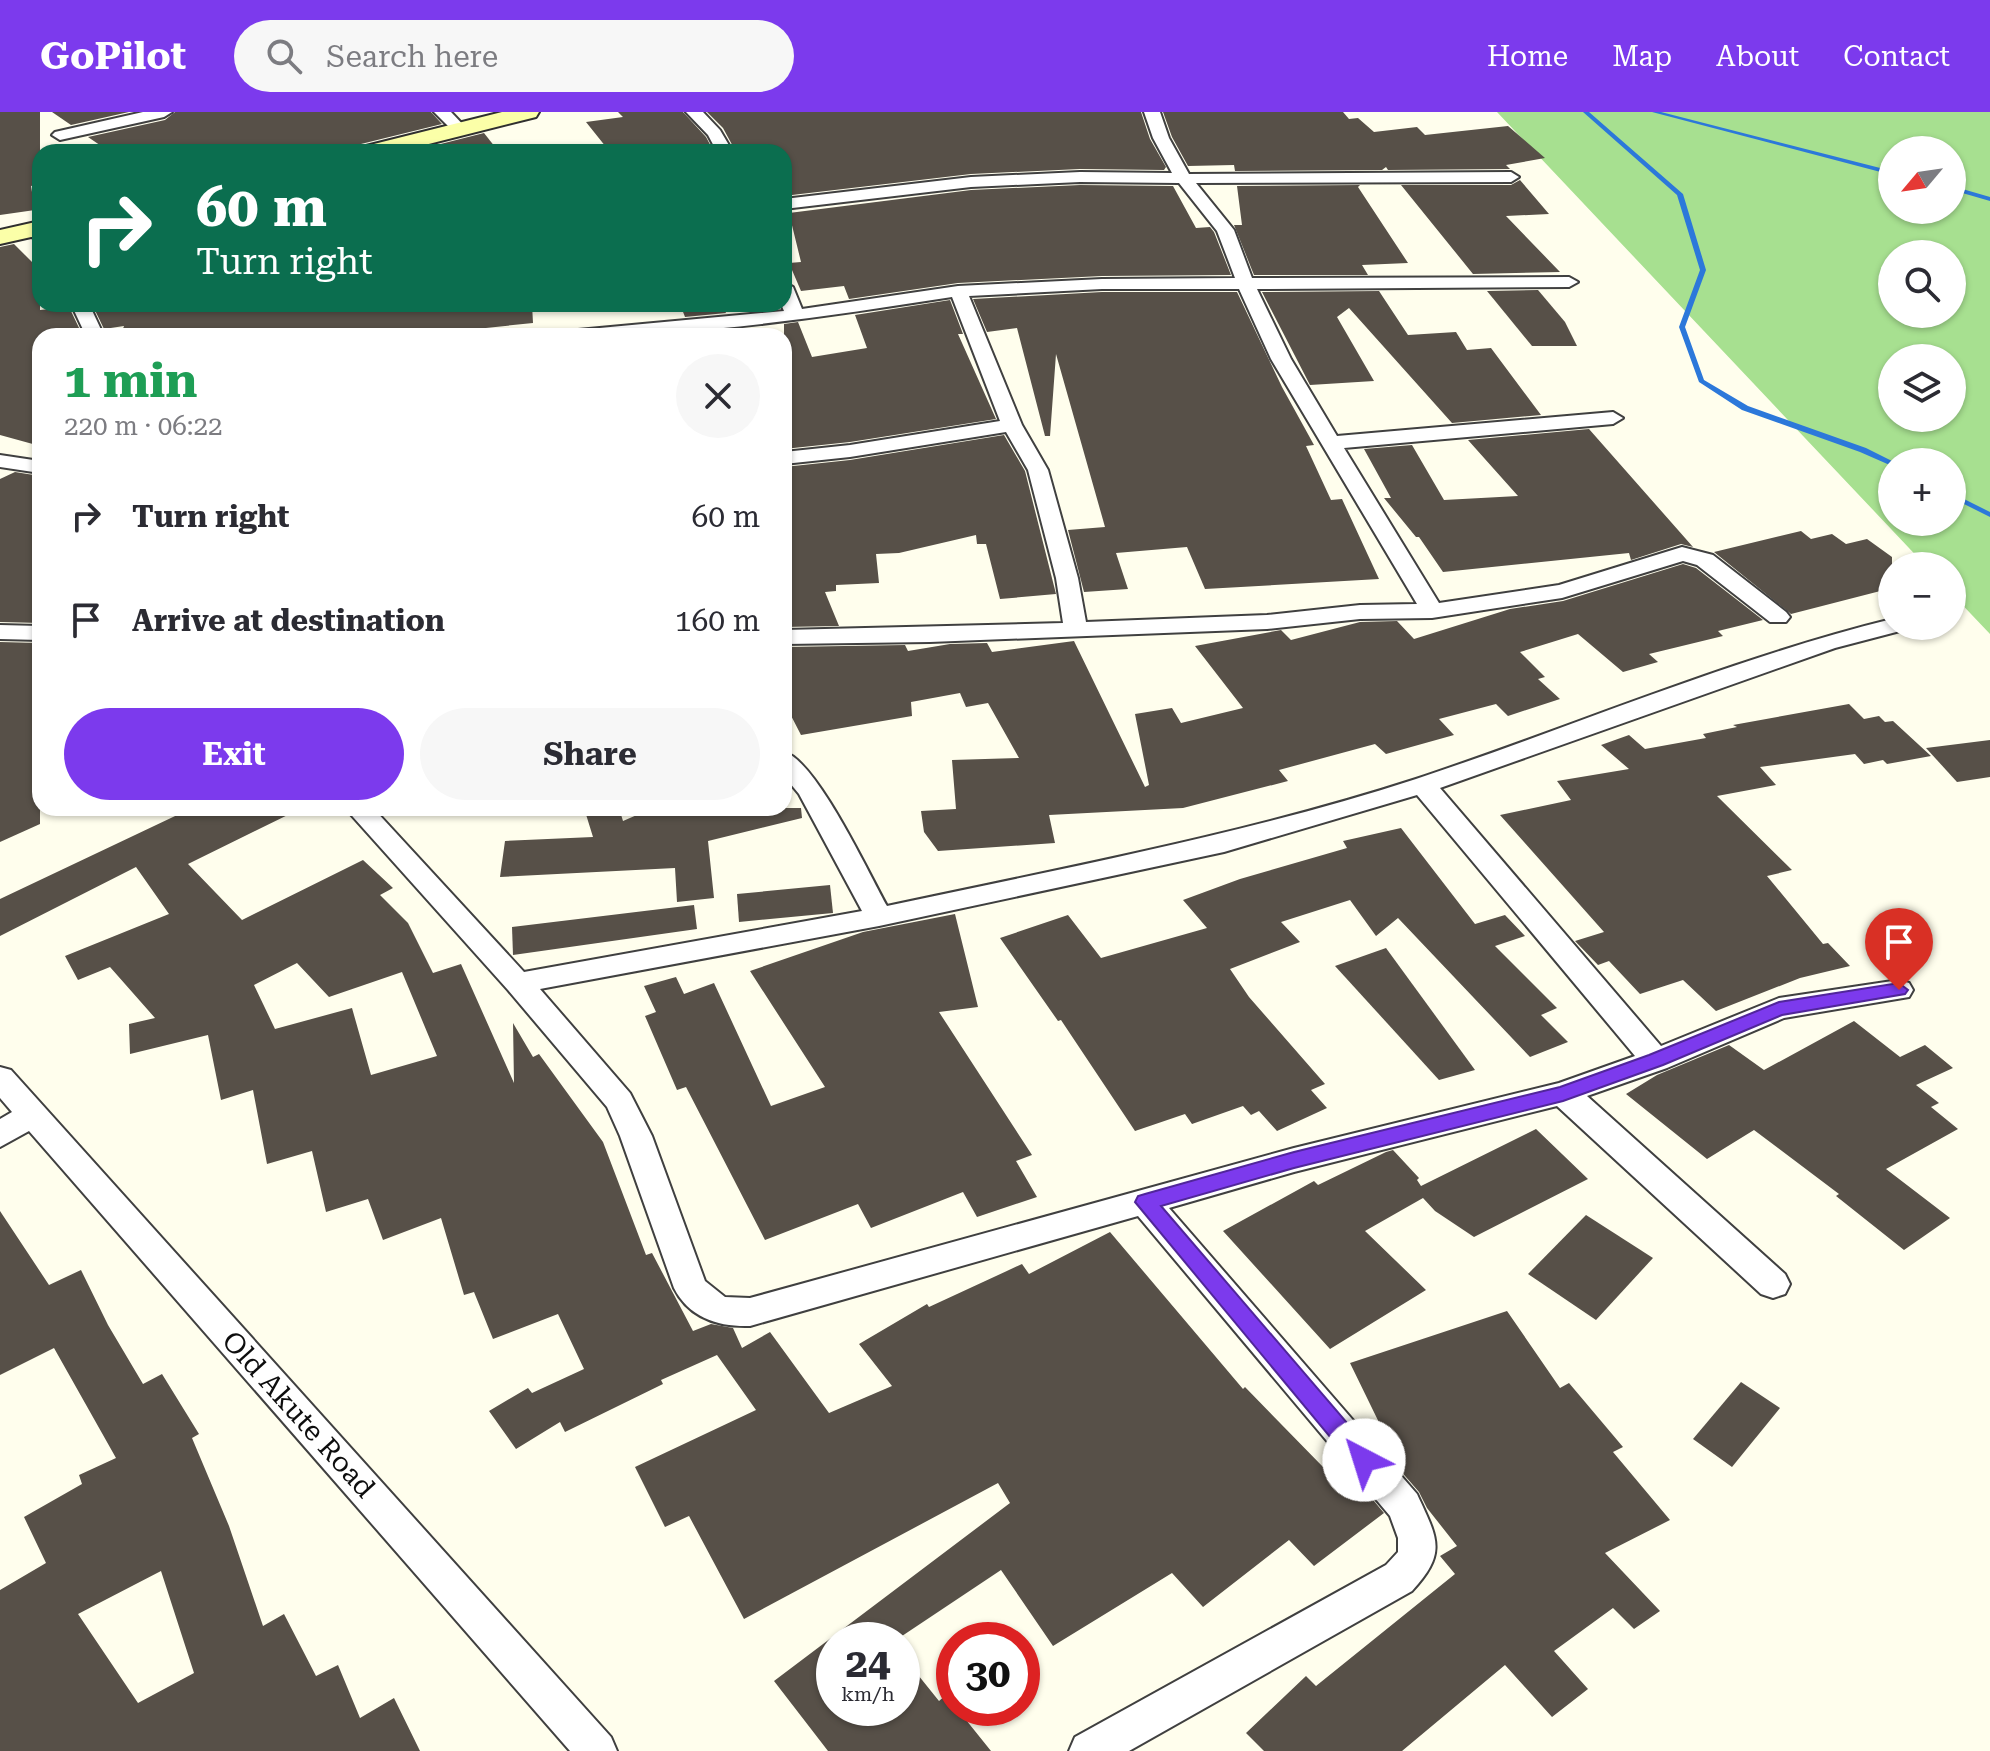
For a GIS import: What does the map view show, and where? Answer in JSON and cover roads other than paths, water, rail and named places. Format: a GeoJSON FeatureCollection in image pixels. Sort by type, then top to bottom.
{"type":"FeatureCollection","features":[{"type":"Feature","properties":{"kind":"main road"},"geometry":{"type":"LineString","coordinates":[[405,144],[528,112]]}},
{"type":"Feature","properties":{"kind":"main road"},"geometry":{"type":"LineString","coordinates":[[0,237],[32,230]]}},
{"type":"Feature","properties":{"kind":"street"},"geometry":{"type":"LineString","coordinates":[[60,135],[164,112]]}},
{"type":"Feature","properties":{"kind":"street"},"geometry":{"type":"LineString","coordinates":[[442,112],[461,131]]}},
{"type":"Feature","properties":{"kind":"street"},"geometry":{"type":"LineString","coordinates":[[694,112],[715,133],[721,144]]}},
{"type":"Feature","properties":{"kind":"street"},"geometry":{"type":"LineString","coordinates":[[1152,112],[1161,138],[1183,178],[1225,230],[1281,359],[1432,611]]}},
{"type":"Feature","properties":{"kind":"street"},"geometry":{"type":"LineString","coordinates":[[792,203],[971,182],[1080,177],[1296,180],[1511,177]]}},
{"type":"Feature","properties":{"kind":"street"},"geometry":{"type":"LineString","coordinates":[[665,328],[795,316],[958,291],[1102,284],[1569,282]]}},
{"type":"Feature","properties":{"kind":"street"},"geometry":{"type":"LineString","coordinates":[[958,291],[1012,425],[1038,470],[1067,578],[1076,629]]}},
{"type":"Feature","properties":{"kind":"street"},"geometry":{"type":"LineString","coordinates":[[792,308],[795,316]]}},
{"type":"Feature","properties":{"kind":"street"},"geometry":{"type":"LineString","coordinates":[[1331,443],[1613,418]]}},
{"type":"Feature","properties":{"kind":"street"},"geometry":{"type":"LineString","coordinates":[[792,457],[1012,425]]}},
{"type":"Feature","properties":{"kind":"street"},"geometry":{"type":"LineString","coordinates":[[0,461],[32,466]]}},
{"type":"Feature","properties":{"kind":"street"},"geometry":{"type":"LineString","coordinates":[[792,637],[1267,622],[1360,612],[1432,611],[1562,591],[1682,554],[1705,560],[1778,617]]}},
{"type":"Feature","properties":{"kind":"street"},"geometry":{"type":"LineString","coordinates":[[518,983],[879,917],[1224,843],[1423,785],[1827,643],[1878,630]]}},
{"type":"Feature","properties":{"kind":"street"},"geometry":{"type":"LineString","coordinates":[[0,632],[32,633]]}},
{"type":"Feature","properties":{"kind":"street"},"geometry":{"type":"LineString","coordinates":[[792,769],[810,790],[879,917]]}},
{"type":"Feature","properties":{"kind":"street"},"geometry":{"type":"LineString","coordinates":[[1423,785],[1656,1060]]}},
{"type":"Feature","properties":{"kind":"street"},"geometry":{"type":"LineString","coordinates":[[365,816],[518,983],[619,1101],[636,1136],[691,1288],[703,1301],[723,1313],[750,1312],[1294,1160],[1563,1093],[1656,1060],[1779,1008],[1899,990]]}},
{"type":"Feature","properties":{"kind":"street","name":"Old Akute Road"},"geometry":{"type":"LineString","coordinates":[[0,1078],[597,1751]]}},
{"type":"Feature","properties":{"kind":"street"},"geometry":{"type":"LineString","coordinates":[[1563,1093],[1773,1284]]}},
{"type":"Feature","properties":{"kind":"street"},"geometry":{"type":"LineString","coordinates":[[0,1135],[32,1114]]}},
{"type":"Feature","properties":{"kind":"street"},"geometry":{"type":"LineString","coordinates":[[1089,1751],[1399,1578],[1417,1559],[1417,1538],[1404,1506],[1145,1202]]}},
{"type":"Feature","properties":{"kind":"waterway"},"geometry":{"type":"LineString","coordinates":[[1586,112],[1680,194],[1703,270],[1682,327],[1701,381],[1745,408],[1878,457]]}},
{"type":"Feature","properties":{"kind":"waterway"},"geometry":{"type":"LineString","coordinates":[[1655,112],[1878,169]]}},
{"type":"Feature","properties":{"kind":"waterway"},"geometry":{"type":"LineString","coordinates":[[1966,192],[1990,199]]}},
{"type":"Feature","properties":{"kind":"waterway"},"geometry":{"type":"LineString","coordinates":[[1966,502],[1990,515]]}}]}
